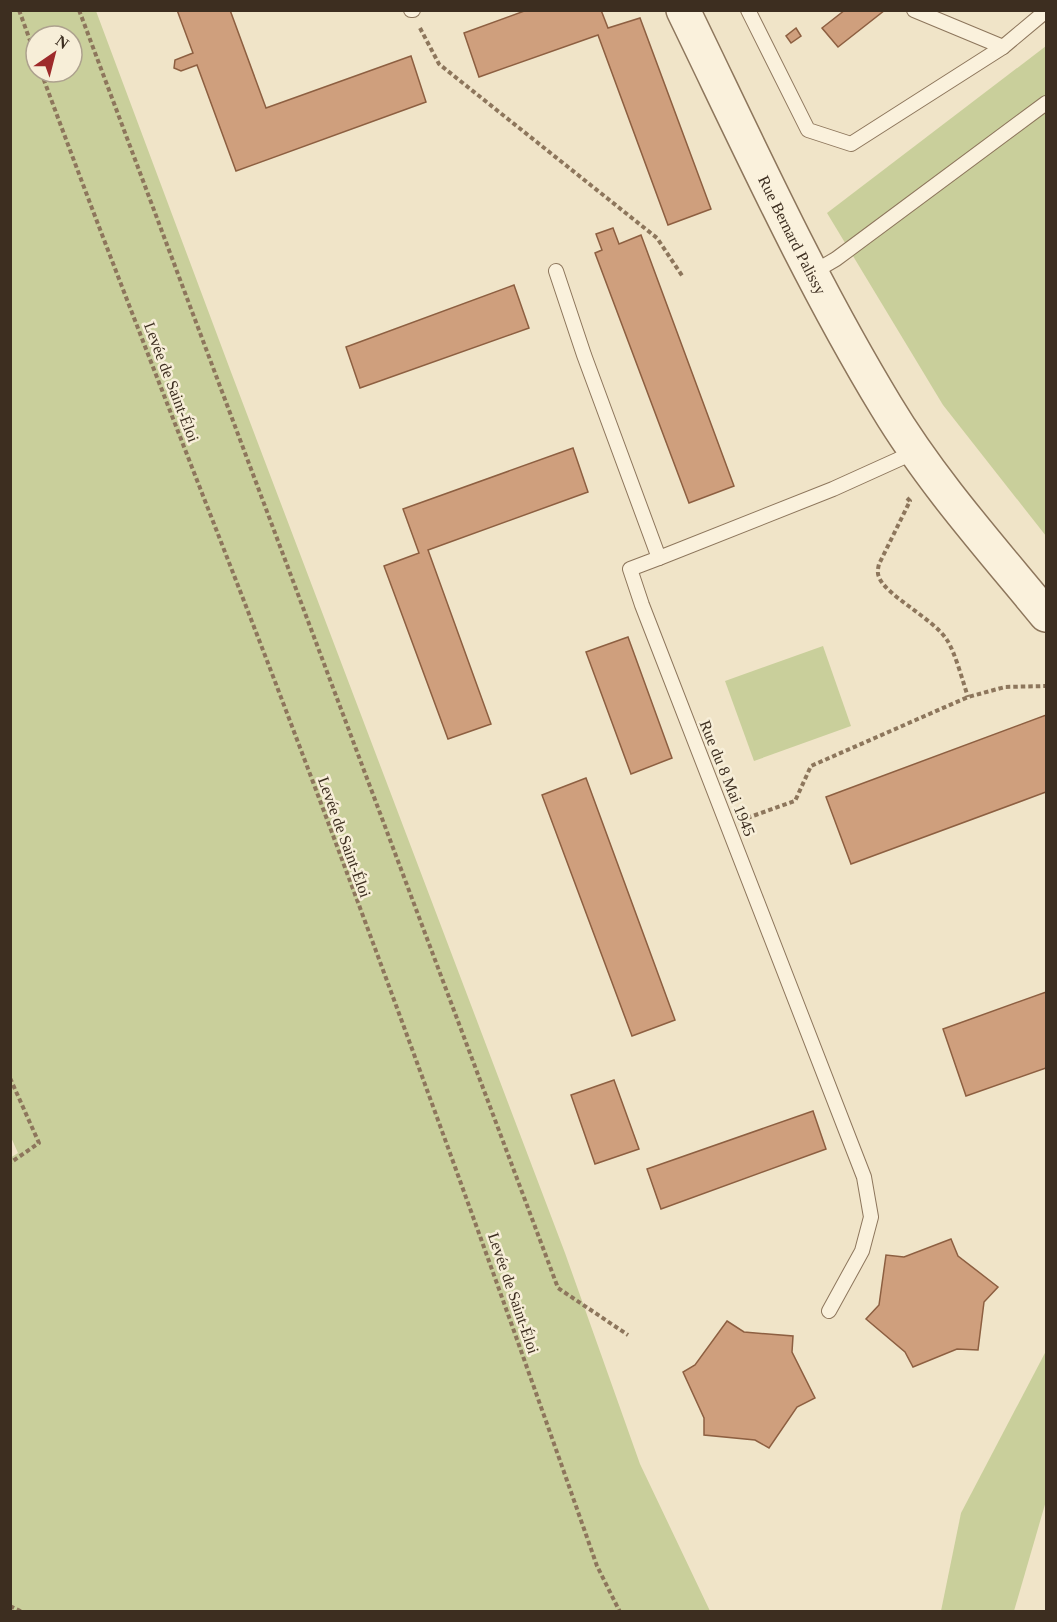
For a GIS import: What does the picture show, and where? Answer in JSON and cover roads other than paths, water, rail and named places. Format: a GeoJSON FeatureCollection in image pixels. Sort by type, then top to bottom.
{"type":"FeatureCollection","features":[{"type":"Feature","properties":{"kind":"street","name":"Rue Bernard Palissy"},"geometry":{"type":"LineString","coordinates":[[683,10],[812,273],[887,408],[948,495],[1047,615]]}},
{"type":"Feature","properties":{"kind":"lane"},"geometry":{"type":"LineString","coordinates":[[748,10],[808,130],[851,144],[1003,47],[1047,11]]}},
{"type":"Feature","properties":{"kind":"lane"},"geometry":{"type":"LineString","coordinates":[[914,10],[1003,47]]}},
{"type":"Feature","properties":{"kind":"lane"},"geometry":{"type":"LineString","coordinates":[[812,273],[836,259],[1047,103]]}},
{"type":"Feature","properties":{"kind":"lane"},"geometry":{"type":"LineString","coordinates":[[556,271],[584,355],[659,558],[887,467],[917,452]]}},
{"type":"Feature","properties":{"kind":"lane","name":"Rue du 8 Mai 1945"},"geometry":{"type":"LineString","coordinates":[[659,558],[630,568],[642,605],[729,824],[864,1177],[871,1217],[862,1251],[829,1311]]}}]}
